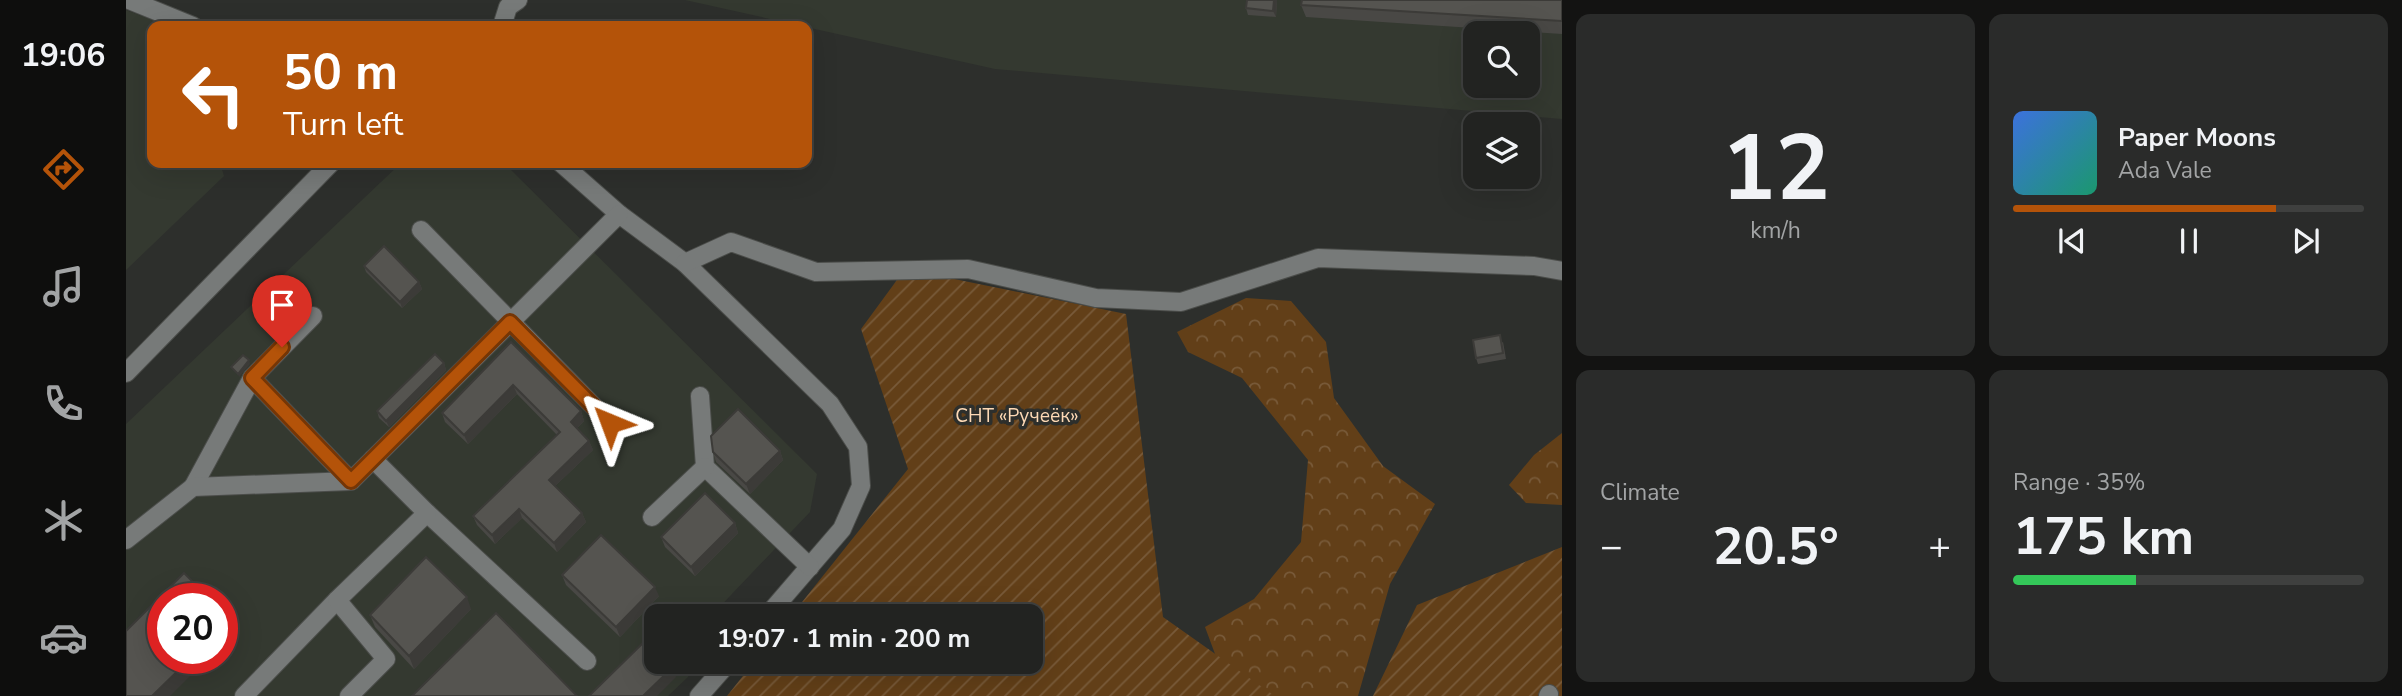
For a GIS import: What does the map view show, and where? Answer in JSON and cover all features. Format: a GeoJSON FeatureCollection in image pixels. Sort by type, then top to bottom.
{"type":"FeatureCollection","features":[{"type":"Feature","properties":{"kind":"street"},"geometry":{"type":"LineString","coordinates":[[130,0],[181,21]]}},
{"type":"Feature","properties":{"kind":"street"},"geometry":{"type":"LineString","coordinates":[[504,21],[508,7],[518,0]]}},
{"type":"Feature","properties":{"kind":"street"},"geometry":{"type":"LineString","coordinates":[[126,373],[326,168]]}},
{"type":"Feature","properties":{"kind":"street"},"geometry":{"type":"LineString","coordinates":[[567,168],[619,214],[685,263],[830,404],[858,447],[861,486],[842,529],[778,604]]}},
{"type":"Feature","properties":{"kind":"street"},"geometry":{"type":"LineString","coordinates":[[193,487],[351,481],[619,214]]}},
{"type":"Feature","properties":{"kind":"street"},"geometry":{"type":"LineString","coordinates":[[421,230],[610,423]]}},
{"type":"Feature","properties":{"kind":"street"},"geometry":{"type":"LineString","coordinates":[[685,263],[731,242],[816,272],[968,269],[1096,298],[1181,302],[1318,258],[1534,265],[1562,271]]}},
{"type":"Feature","properties":{"kind":"street"},"geometry":{"type":"LineString","coordinates":[[126,540],[193,487],[252,378],[313,316]]}},
{"type":"Feature","properties":{"kind":"street"},"geometry":{"type":"LineString","coordinates":[[252,378],[351,481]]}},
{"type":"Feature","properties":{"kind":"street"},"geometry":{"type":"LineString","coordinates":[[700,396],[705,467],[810,567]]}},
{"type":"Feature","properties":{"kind":"street"},"geometry":{"type":"LineString","coordinates":[[373,459],[427,513],[587,661]]}},
{"type":"Feature","properties":{"kind":"street"},"geometry":{"type":"LineString","coordinates":[[652,517],[705,467]]}},
{"type":"Feature","properties":{"kind":"street"},"geometry":{"type":"LineString","coordinates":[[244,696],[337,600],[427,513]]}},
{"type":"Feature","properties":{"kind":"street"},"geometry":{"type":"LineString","coordinates":[[337,600],[386,659],[349,696]]}},
{"type":"Feature","properties":{"kind":"street"},"geometry":{"type":"LineString","coordinates":[[699,696],[718,674]]}},
{"type":"Feature","properties":{"kind":"shaded area"},"geometry":{"type":"Polygon","coordinates":[[[685,0],[1562,0],[1562,119],[1540,117],[1540,112],[1483,112],[995,69],[812,28],[812,21],[779,21],[685,0]]]}},
{"type":"Feature","properties":{"kind":"shaded area"},"geometry":{"type":"Polygon","coordinates":[[[126,10],[156,21],[147,21],[147,168],[222,168],[224,176],[126,270],[126,10]]]}},
{"type":"Feature","properties":{"kind":"shaded area"},"geometry":{"type":"Polygon","coordinates":[[[396,168],[509,168],[817,474],[810,512],[722,604],[644,604],[644,674],[689,674],[668,696],[126,696],[126,424],[396,168]]]}},
{"type":"Feature","properties":{"kind":"green space","name":"СНТ «Ручеёк»"},"geometry":{"type":"Polygon","coordinates":[[[905,269],[1126,314],[1163,617],[1275,696],[727,696],[744,674],[1043,674],[1043,604],[801,604],[908,469],[861,329],[905,269]]]}},
{"type":"Feature","properties":{"kind":"green space"},"geometry":{"type":"Polygon","coordinates":[[[1246,298],[1291,301],[1326,342],[1334,398],[1383,466],[1435,504],[1390,584],[1358,696],[1245,696],[1224,678],[1205,627],[1254,599],[1301,542],[1308,460],[1242,378],[1188,352],[1177,332],[1246,298]]]}},
{"type":"Feature","properties":{"kind":"green space"},"geometry":{"type":"Polygon","coordinates":[[[1562,433],[1562,505],[1526,503],[1509,485],[1534,455],[1562,433]]]}},
{"type":"Feature","properties":{"kind":"green space"},"geometry":{"type":"Polygon","coordinates":[[[1562,547],[1562,696],[1373,696],[1417,605],[1562,547]]]}},
{"type":"Feature","properties":{"kind":"building"},"geometry":{"type":"Polygon","coordinates":[[[1247,0],[1274,0],[1273,11],[1246,8],[1247,0]]]}},
{"type":"Feature","properties":{"kind":"building"},"geometry":{"type":"Polygon","coordinates":[[[1302,0],[1562,0],[1562,21],[1301,5],[1302,0]]]}},
{"type":"Feature","properties":{"kind":"building"},"geometry":{"type":"Polygon","coordinates":[[[384,246],[419,282],[400,302],[364,266],[384,246]]]}},
{"type":"Feature","properties":{"kind":"building"},"geometry":{"type":"Polygon","coordinates":[[[1500,335],[1503,353],[1476,358],[1473,340],[1500,335]]]}},
{"type":"Feature","properties":{"kind":"building"},"geometry":{"type":"Polygon","coordinates":[[[511,342],[581,411],[571,422],[589,441],[549,480],[582,513],[554,543],[519,509],[492,535],[473,516],[560,432],[513,385],[464,435],[442,413],[511,342]]]}},
{"type":"Feature","properties":{"kind":"building"},"geometry":{"type":"Polygon","coordinates":[[[435,354],[444,363],[386,421],[377,411],[435,354]]]}},
{"type":"Feature","properties":{"kind":"building"},"geometry":{"type":"Polygon","coordinates":[[[243,355],[249,360],[238,374],[231,367],[243,355]]]}},
{"type":"Feature","properties":{"kind":"building"},"geometry":{"type":"Polygon","coordinates":[[[738,409],[780,451],[746,484],[713,452],[711,436],[738,409]]]}},
{"type":"Feature","properties":{"kind":"building"},"geometry":{"type":"Polygon","coordinates":[[[705,493],[735,523],[691,567],[661,537],[705,493]]]}},
{"type":"Feature","properties":{"kind":"building"},"geometry":{"type":"Polygon","coordinates":[[[601,535],[655,587],[616,627],[562,575],[601,535]]]}},
{"type":"Feature","properties":{"kind":"building"},"geometry":{"type":"Polygon","coordinates":[[[426,557],[467,597],[409,656],[370,615],[426,557]]]}},
{"type":"Feature","properties":{"kind":"building"},"geometry":{"type":"Polygon","coordinates":[[[184,573],[194,583],[174,583],[184,573]]]}},
{"type":"Feature","properties":{"kind":"building"},"geometry":{"type":"Polygon","coordinates":[[[147,610],[147,674],[175,674],[152,696],[126,696],[126,631],[147,610]]]}},
{"type":"Feature","properties":{"kind":"building"},"geometry":{"type":"Polygon","coordinates":[[[496,613],[577,696],[412,696],[496,613]]]}},
{"type":"Feature","properties":{"kind":"building"},"geometry":{"type":"Polygon","coordinates":[[[644,642],[644,674],[666,674],[643,696],[589,696],[644,642]]]}},
{"type":"Feature","properties":{"kind":"route"},"geometry":{"type":"LineString","coordinates":[[282,347],[252,378],[351,481],[510,322],[610,423]]}}]}
